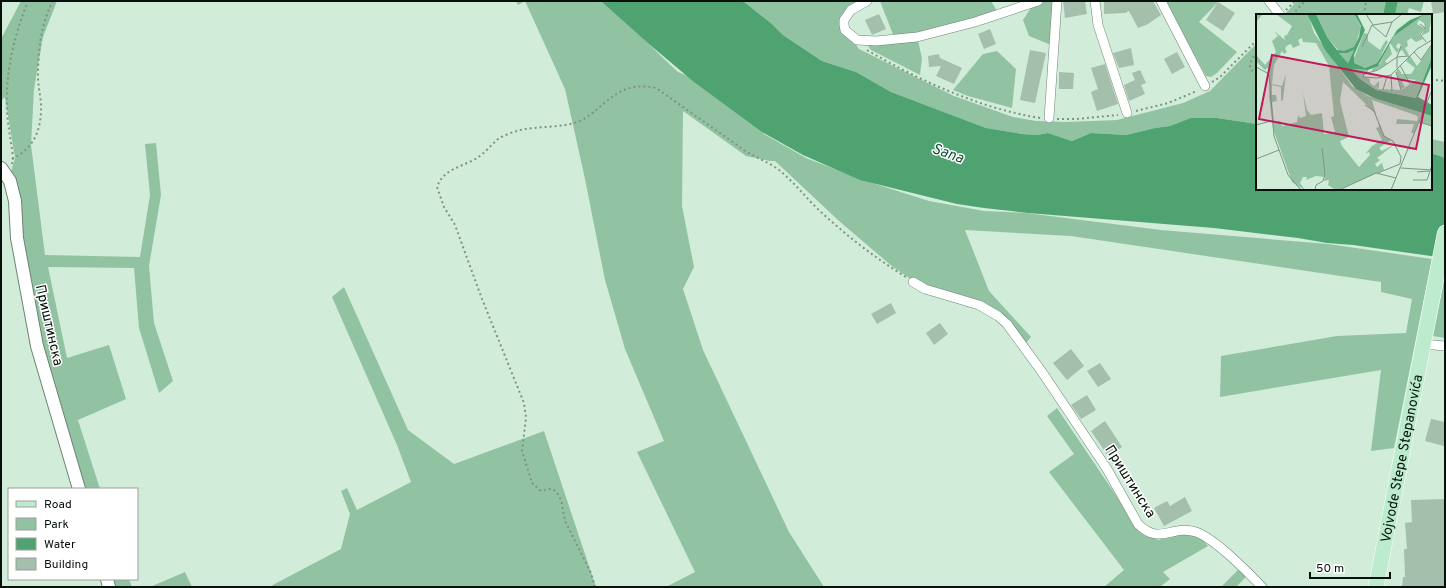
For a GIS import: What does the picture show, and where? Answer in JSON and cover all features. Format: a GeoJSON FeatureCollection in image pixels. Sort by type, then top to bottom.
{"type":"FeatureCollection","features":[{"type":"Feature","properties":{"kind":"main road","name":"Vojvode Stepe Stepanovića"},"geometry":{"type":"LineString","coordinates":[[1376,587],[1445,233]]}},
{"type":"Feature","properties":{"kind":"street"},"geometry":{"type":"LineString","coordinates":[[867,1],[851,10],[844,20],[845,30],[857,40],[876,41],[917,37],[975,22],[1034,2]]}},
{"type":"Feature","properties":{"kind":"street"},"geometry":{"type":"LineString","coordinates":[[1049,118],[1056,1]]}},
{"type":"Feature","properties":{"kind":"street"},"geometry":{"type":"LineString","coordinates":[[1095,1],[1098,25],[1127,113]]}},
{"type":"Feature","properties":{"kind":"street"},"geometry":{"type":"LineString","coordinates":[[1161,1],[1205,86]]}},
{"type":"Feature","properties":{"kind":"street"},"geometry":{"type":"LineString","coordinates":[[1268,1],[1279,14]]}},
{"type":"Feature","properties":{"kind":"street","name":"Приштинска"},"geometry":{"type":"LineString","coordinates":[[4,171],[10,181],[15,200],[17,238],[37,346],[79,488]]}},
{"type":"Feature","properties":{"kind":"street","name":"Приштинска"},"geometry":{"type":"LineString","coordinates":[[913,282],[925,289],[979,305],[998,316],[1006,324],[1042,372],[1107,469],[1138,524],[1144,530],[1151,534],[1157,535],[1181,530],[1188,530],[1198,533],[1228,554],[1262,587]]}},
{"type":"Feature","properties":{"kind":"street"},"geometry":{"type":"LineString","coordinates":[[1424,337],[1445,346]]}},
{"type":"Feature","properties":{"kind":"path"},"geometry":{"type":"LineString","coordinates":[[4,171],[12,164],[7,110],[7,81],[19,22],[28,1]]}},
{"type":"Feature","properties":{"kind":"path"},"geometry":{"type":"LineString","coordinates":[[12,159],[27,151],[32,145],[37,133],[41,103],[38,92],[38,59],[42,33],[49,8],[53,1]]}},
{"type":"Feature","properties":{"kind":"path"},"geometry":{"type":"LineString","coordinates":[[1293,14],[1305,1]]}},
{"type":"Feature","properties":{"kind":"path"},"geometry":{"type":"LineString","coordinates":[[1364,14],[1366,1]]}},
{"type":"Feature","properties":{"kind":"path"},"geometry":{"type":"LineString","coordinates":[[1256,53],[1250,62],[1250,68],[1256,74]]}},
{"type":"Feature","properties":{"kind":"path"},"geometry":{"type":"LineString","coordinates":[[1436,80],[1445,81]]}},
{"type":"Feature","properties":{"kind":"path"},"geometry":{"type":"LineString","coordinates":[[595,587],[591,573],[565,521],[560,500],[556,491],[550,489],[541,490],[532,483],[522,451],[526,418],[524,403],[455,225],[444,207],[439,195],[436,187],[439,180],[450,170],[478,158],[499,139],[509,134],[521,130],[578,122],[591,115],[606,101],[623,89],[643,85],[656,88],[737,145],[744,152],[766,162],[778,170],[820,211],[854,240],[883,263],[913,282]]}},
{"type":"Feature","properties":{"kind":"green space"},"geometry":{"type":"Polygon","coordinates":[[[21,1],[57,1],[43,37],[34,89],[31,145],[45,255],[140,257],[150,195],[145,144],[156,143],[161,195],[149,266],[154,323],[173,381],[159,393],[139,328],[134,268],[48,267],[67,358],[109,345],[126,399],[78,420],[100,488],[84,488],[47,367],[30,290],[22,224],[11,172],[15,158],[5,97],[1,101],[1,39],[21,1]]]}},
{"type":"Feature","properties":{"kind":"green space"},"geometry":{"type":"Polygon","coordinates":[[[516,1],[525,1],[518,5],[516,1]]]}},
{"type":"Feature","properties":{"kind":"green space"},"geometry":{"type":"Polygon","coordinates":[[[525,1],[604,1],[678,72],[705,83],[746,104],[764,134],[806,158],[866,181],[929,201],[984,211],[1026,213],[1161,230],[1328,244],[1432,259],[1394,448],[1371,451],[1381,370],[1220,397],[1221,356],[1337,336],[1406,333],[1412,299],[1381,292],[1381,282],[1071,236],[965,230],[989,291],[1031,337],[1026,343],[996,311],[915,282],[893,267],[839,221],[775,161],[746,156],[683,111],[682,206],[694,267],[683,289],[703,350],[789,532],[824,587],[666,587],[695,572],[637,452],[664,441],[625,349],[605,280],[565,89],[525,1]]]}},
{"type":"Feature","properties":{"kind":"green space"},"geometry":{"type":"Polygon","coordinates":[[[743,1],[858,1],[845,11],[840,21],[859,49],[954,96],[1013,117],[1036,121],[1066,122],[1117,120],[1183,103],[1210,91],[1256,44],[1256,124],[1217,118],[1192,118],[1170,126],[1126,135],[1091,133],[1072,141],[1048,133],[1037,135],[1022,134],[986,128],[891,92],[856,72],[822,61],[783,35],[772,24],[743,1]]]}},
{"type":"Feature","properties":{"kind":"green space"},"geometry":{"type":"Polygon","coordinates":[[[880,1],[991,1],[997,11],[913,35],[894,37],[880,1]]]}},
{"type":"Feature","properties":{"kind":"green space"},"geometry":{"type":"Polygon","coordinates":[[[1046,1],[1054,1],[1051,45],[1029,36],[1023,20],[1031,8],[1046,1]]]}},
{"type":"Feature","properties":{"kind":"green space"},"geometry":{"type":"Polygon","coordinates":[[[1165,1],[1219,1],[1199,22],[1237,52],[1217,73],[1211,77],[1206,76],[1165,1]]]}},
{"type":"Feature","properties":{"kind":"green space"},"geometry":{"type":"Polygon","coordinates":[[[1297,1],[1386,1],[1383,14],[1285,14],[1297,1]]]}},
{"type":"Feature","properties":{"kind":"green space"},"geometry":{"type":"Polygon","coordinates":[[[1398,1],[1424,1],[1421,12],[1409,8],[1407,14],[1395,14],[1398,1]]]}},
{"type":"Feature","properties":{"kind":"green space"},"geometry":{"type":"Polygon","coordinates":[[[918,41],[922,58],[920,75],[871,50],[868,46],[870,44],[918,41]]]}},
{"type":"Feature","properties":{"kind":"green space"},"geometry":{"type":"Polygon","coordinates":[[[997,51],[1016,69],[1012,108],[968,96],[953,90],[983,54],[997,51]]]}},
{"type":"Feature","properties":{"kind":"green space"},"geometry":{"type":"Polygon","coordinates":[[[1432,139],[1445,142],[1445,158],[1432,153],[1432,139]]]}},
{"type":"Feature","properties":{"kind":"green space"},"geometry":{"type":"Polygon","coordinates":[[[1445,274],[1445,338],[1433,336],[1445,274]]]}},
{"type":"Feature","properties":{"kind":"green space"},"geometry":{"type":"Polygon","coordinates":[[[344,287],[408,430],[454,464],[544,431],[596,587],[269,587],[341,549],[350,514],[341,491],[347,488],[357,510],[411,482],[397,445],[332,297],[344,287]]]}},
{"type":"Feature","properties":{"kind":"green space"},"geometry":{"type":"Polygon","coordinates":[[[1057,408],[1138,528],[1148,536],[1159,540],[1169,535],[1194,534],[1202,539],[1208,546],[1163,572],[1170,579],[1160,587],[1104,587],[1124,570],[1049,472],[1074,454],[1047,416],[1057,408]]]}},
{"type":"Feature","properties":{"kind":"green space"},"geometry":{"type":"Polygon","coordinates":[[[1238,570],[1247,576],[1236,587],[1221,587],[1238,570]]]}},
{"type":"Feature","properties":{"kind":"green space"},"geometry":{"type":"Polygon","coordinates":[[[185,572],[192,587],[150,587],[185,572]]]}},
{"type":"Feature","properties":{"kind":"green space"},"geometry":{"type":"Polygon","coordinates":[[[112,580],[129,580],[132,587],[115,587],[112,580]]]}},
{"type":"Feature","properties":{"kind":"water","name":"Sana"},"geometry":{"type":"Polygon","coordinates":[[[601,1],[743,1],[772,24],[783,35],[822,61],[856,72],[891,92],[986,128],[1022,134],[1037,135],[1048,133],[1072,141],[1091,133],[1126,135],[1170,126],[1191,118],[1217,118],[1256,124],[1256,190],[1432,190],[1432,153],[1445,158],[1445,258],[1214,228],[984,208],[957,204],[860,180],[803,155],[762,132],[694,82],[601,1]]]}},
{"type":"Feature","properties":{"kind":"water"},"geometry":{"type":"Polygon","coordinates":[[[1386,1],[1398,1],[1395,14],[1383,14],[1386,1]]]}},
{"type":"Feature","properties":{"kind":"building"},"geometry":{"type":"Polygon","coordinates":[[[1063,1],[1085,1],[1087,14],[1065,18],[1063,1]]]}},
{"type":"Feature","properties":{"kind":"building"},"geometry":{"type":"Polygon","coordinates":[[[1104,1],[1153,1],[1161,15],[1148,24],[1138,28],[1129,11],[1125,13],[1104,14],[1104,1]]]}},
{"type":"Feature","properties":{"kind":"building"},"geometry":{"type":"Polygon","coordinates":[[[1431,1],[1445,1],[1445,12],[1433,14],[1431,1]]]}},
{"type":"Feature","properties":{"kind":"building"},"geometry":{"type":"Polygon","coordinates":[[[1218,2],[1235,13],[1223,31],[1206,20],[1218,2]]]}},
{"type":"Feature","properties":{"kind":"building"},"geometry":{"type":"Polygon","coordinates":[[[879,14],[886,29],[872,35],[865,20],[879,14]]]}},
{"type":"Feature","properties":{"kind":"building"},"geometry":{"type":"Polygon","coordinates":[[[990,29],[996,44],[984,49],[978,34],[990,29]]]}},
{"type":"Feature","properties":{"kind":"building"},"geometry":{"type":"Polygon","coordinates":[[[1131,48],[1134,65],[1119,68],[1113,53],[1131,48]]]}},
{"type":"Feature","properties":{"kind":"building"},"geometry":{"type":"Polygon","coordinates":[[[1030,50],[1046,53],[1035,103],[1020,100],[1030,50]]]}},
{"type":"Feature","properties":{"kind":"building"},"geometry":{"type":"Polygon","coordinates":[[[1177,52],[1185,67],[1172,74],[1164,59],[1177,52]]]}},
{"type":"Feature","properties":{"kind":"building"},"geometry":{"type":"Polygon","coordinates":[[[939,54],[940,58],[962,68],[954,84],[936,76],[941,66],[929,67],[928,56],[939,54]]]}},
{"type":"Feature","properties":{"kind":"building"},"geometry":{"type":"Polygon","coordinates":[[[1105,64],[1118,104],[1097,111],[1091,92],[1098,89],[1091,68],[1105,64]]]}},
{"type":"Feature","properties":{"kind":"building"},"geometry":{"type":"Polygon","coordinates":[[[1140,70],[1146,83],[1141,85],[1145,94],[1129,101],[1124,85],[1135,80],[1132,73],[1140,70]]]}},
{"type":"Feature","properties":{"kind":"building"},"geometry":{"type":"Polygon","coordinates":[[[1059,72],[1074,73],[1073,89],[1059,89],[1059,72]]]}},
{"type":"Feature","properties":{"kind":"building"},"geometry":{"type":"Polygon","coordinates":[[[891,303],[896,313],[877,324],[871,314],[891,303]]]}},
{"type":"Feature","properties":{"kind":"building"},"geometry":{"type":"Polygon","coordinates":[[[940,323],[948,334],[934,345],[926,333],[940,323]]]}},
{"type":"Feature","properties":{"kind":"building"},"geometry":{"type":"Polygon","coordinates":[[[1071,349],[1084,366],[1067,380],[1053,363],[1071,349]]]}},
{"type":"Feature","properties":{"kind":"building"},"geometry":{"type":"Polygon","coordinates":[[[1100,363],[1111,379],[1098,387],[1087,371],[1100,363]]]}},
{"type":"Feature","properties":{"kind":"building"},"geometry":{"type":"Polygon","coordinates":[[[1087,395],[1096,410],[1081,419],[1071,405],[1087,395]]]}},
{"type":"Feature","properties":{"kind":"building"},"geometry":{"type":"Polygon","coordinates":[[[1431,419],[1445,422],[1444,446],[1425,441],[1431,419]]]}},
{"type":"Feature","properties":{"kind":"building"},"geometry":{"type":"Polygon","coordinates":[[[1105,421],[1122,447],[1108,456],[1091,431],[1105,421]]]}},
{"type":"Feature","properties":{"kind":"building"},"geometry":{"type":"Polygon","coordinates":[[[1185,497],[1192,511],[1164,526],[1154,508],[1167,501],[1170,506],[1185,497]]]}},
{"type":"Feature","properties":{"kind":"building"},"geometry":{"type":"Polygon","coordinates":[[[1445,499],[1445,587],[1402,587],[1403,577],[1405,577],[1404,549],[1407,549],[1405,523],[1412,522],[1411,500],[1445,499]]]}}]}
